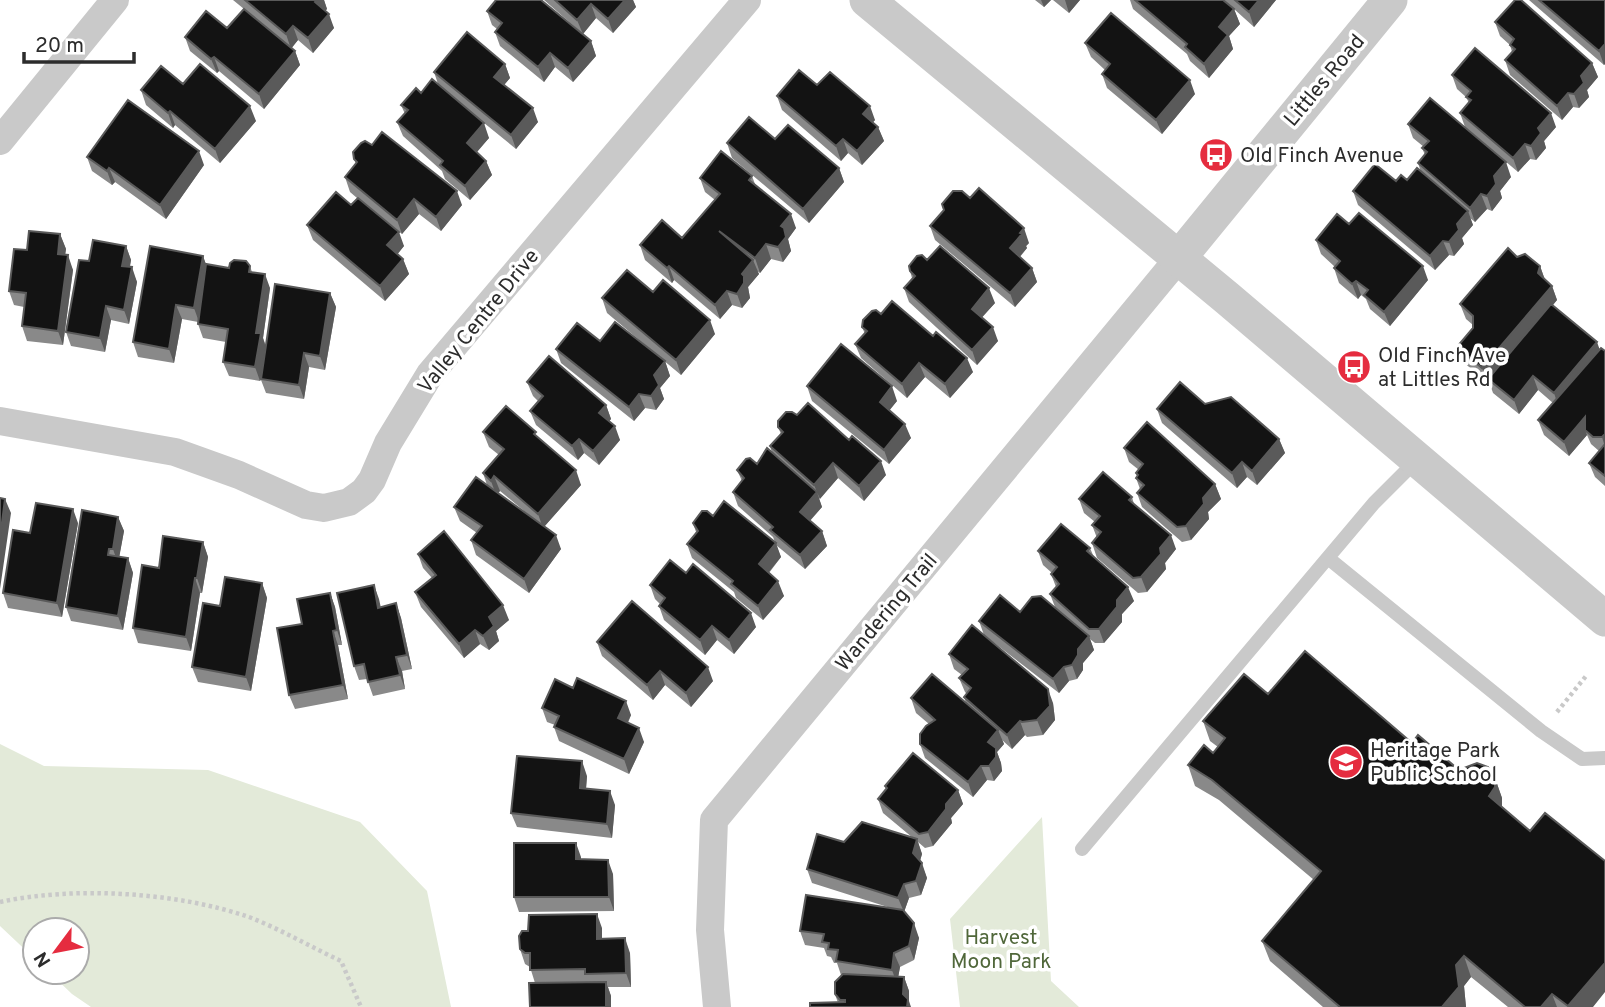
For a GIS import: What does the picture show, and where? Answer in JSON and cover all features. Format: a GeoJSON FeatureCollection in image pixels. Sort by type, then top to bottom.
{"type":"FeatureCollection","features":[{"type":"Feature","properties":{"kind":"street"},"geometry":{"type":"LineString","coordinates":[[0,141],[115,0]]}},
{"type":"Feature","properties":{"kind":"street","name":"Valley Centre Drive"},"geometry":{"type":"LineString","coordinates":[[0,422],[175,452],[239,475],[306,505],[324,508],[349,502],[372,480],[388,443],[430,374],[747,0]]}},
{"type":"Feature","properties":{"kind":"street"},"geometry":{"type":"LineString","coordinates":[[867,0],[1418,459],[1605,619]]}},
{"type":"Feature","properties":{"kind":"street","name":"Littles Road"},"geometry":{"type":"LineString","coordinates":[[1178,259],[1390,0]]}},
{"type":"Feature","properties":{"kind":"street","name":"Wandering Trail"},"geometry":{"type":"LineString","coordinates":[[717,1007],[710,930],[713,820],[1178,259]]}},
{"type":"Feature","properties":{"kind":"lane"},"geometry":{"type":"LineString","coordinates":[[1082,849],[1374,503],[1418,459]]}},
{"type":"Feature","properties":{"kind":"lane"},"geometry":{"type":"LineString","coordinates":[[1328,558],[1541,731],[1582,759],[1605,758]]}},
{"type":"Feature","properties":{"kind":"path"},"geometry":{"type":"LineString","coordinates":[[0,902],[30,896],[86,893],[186,900],[250,918],[341,961],[361,1007]]}},
{"type":"Feature","properties":{"kind":"green space"},"geometry":{"type":"Polygon","coordinates":[[[0,744],[44,766],[208,770],[360,822],[427,891],[451,1007],[91,1007],[64,986],[91,986],[91,916],[21,916],[21,946],[0,926],[0,744]]]}},
{"type":"Feature","properties":{"kind":"green space","name":"Harvest Moon Park"},"geometry":{"type":"Polygon","coordinates":[[[1042,817],[1051,981],[1079,1007],[960,1007],[950,919],[1042,817]]]}},
{"type":"Feature","properties":{"kind":"building"},"geometry":{"type":"Polygon","coordinates":[[[245,0],[317,0],[315,2],[329,14],[308,38],[293,26],[286,34],[245,0]]]}},
{"type":"Feature","properties":{"kind":"building"},"geometry":{"type":"Polygon","coordinates":[[[496,0],[541,0],[591,41],[568,68],[550,53],[538,67],[495,32],[502,23],[487,11],[496,0]]]}},
{"type":"Feature","properties":{"kind":"building"},"geometry":{"type":"Polygon","coordinates":[[[555,0],[625,0],[608,19],[591,4],[577,20],[555,0]]]}},
{"type":"Feature","properties":{"kind":"building"},"geometry":{"type":"Polygon","coordinates":[[[1135,0],[1223,0],[1234,9],[1219,27],[1228,35],[1204,64],[1185,47],[1187,44],[1135,0]]]}},
{"type":"Feature","properties":{"kind":"building"},"geometry":{"type":"Polygon","coordinates":[[[1235,0],[1259,0],[1249,12],[1235,0]]]}},
{"type":"Feature","properties":{"kind":"building"},"geometry":{"type":"Polygon","coordinates":[[[1515,0],[1521,0],[1592,63],[1581,76],[1584,83],[1574,94],[1568,93],[1557,106],[1505,60],[1515,49],[1510,45],[1514,39],[1495,22],[1515,0]]]}},
{"type":"Feature","properties":{"kind":"building"},"geometry":{"type":"Polygon","coordinates":[[[1539,0],[1605,0],[1605,44],[1599,51],[1539,0]]]}},
{"type":"Feature","properties":{"kind":"building"},"geometry":{"type":"Polygon","coordinates":[[[244,9],[295,51],[259,94],[185,37],[206,11],[227,28],[244,9]]]}},
{"type":"Feature","properties":{"kind":"building"},"geometry":{"type":"Polygon","coordinates":[[[1111,13],[1190,80],[1156,120],[1102,74],[1110,64],[1085,43],[1111,13]]]}},
{"type":"Feature","properties":{"kind":"building"},"geometry":{"type":"Polygon","coordinates":[[[467,32],[505,64],[494,77],[533,108],[511,135],[434,72],[467,32]]]}},
{"type":"Feature","properties":{"kind":"building"},"geometry":{"type":"Polygon","coordinates":[[[1475,48],[1551,113],[1538,128],[1541,133],[1531,146],[1525,144],[1513,158],[1460,113],[1471,100],[1466,97],[1471,91],[1452,75],[1475,48]]]}},
{"type":"Feature","properties":{"kind":"building"},"geometry":{"type":"Polygon","coordinates":[[[200,64],[250,106],[215,149],[141,90],[161,66],[183,84],[200,64]]]}},
{"type":"Feature","properties":{"kind":"building"},"geometry":{"type":"Polygon","coordinates":[[[799,70],[817,85],[830,72],[870,106],[863,114],[878,127],[857,151],[843,139],[836,146],[777,96],[799,70]]]}},
{"type":"Feature","properties":{"kind":"building"},"geometry":{"type":"Polygon","coordinates":[[[432,79],[484,123],[467,143],[486,161],[465,186],[440,165],[443,161],[397,122],[408,110],[401,105],[416,88],[421,93],[432,79]]]}},
{"type":"Feature","properties":{"kind":"building"},"geometry":{"type":"Polygon","coordinates":[[[1430,98],[1506,162],[1494,176],[1496,184],[1487,196],[1481,194],[1470,208],[1418,163],[1427,152],[1422,148],[1429,141],[1408,124],[1430,98]]]}},
{"type":"Feature","properties":{"kind":"building"},"geometry":{"type":"Polygon","coordinates":[[[128,100],[199,151],[160,205],[109,168],[107,171],[87,157],[128,100]]]}},
{"type":"Feature","properties":{"kind":"building"},"geometry":{"type":"Polygon","coordinates":[[[749,117],[775,139],[788,125],[839,168],[803,209],[727,143],[749,117]]]}},
{"type":"Feature","properties":{"kind":"building"},"geometry":{"type":"Polygon","coordinates":[[[382,132],[457,191],[436,217],[414,199],[397,220],[345,177],[357,162],[353,152],[365,141],[372,145],[382,132]]]}},
{"type":"Feature","properties":{"kind":"building"},"geometry":{"type":"Polygon","coordinates":[[[721,151],[752,176],[749,180],[791,214],[781,226],[786,237],[778,247],[766,244],[755,258],[719,231],[753,260],[742,274],[744,283],[737,294],[727,291],[715,305],[640,245],[662,220],[682,238],[720,194],[700,178],[721,151]]]}},
{"type":"Feature","properties":{"kind":"building"},"geometry":{"type":"Polygon","coordinates":[[[1375,164],[1396,181],[1401,175],[1407,180],[1417,168],[1468,211],[1457,224],[1459,230],[1449,242],[1443,241],[1430,256],[1353,191],[1375,164]]]}},
{"type":"Feature","properties":{"kind":"building"},"geometry":{"type":"Polygon","coordinates":[[[979,188],[1024,228],[1010,248],[1032,268],[1010,293],[930,226],[944,210],[942,204],[953,191],[962,191],[970,198],[979,188]]]}},
{"type":"Feature","properties":{"kind":"building"},"geometry":{"type":"Polygon","coordinates":[[[336,192],[351,205],[358,198],[399,232],[387,245],[403,259],[380,286],[307,225],[336,192]]]}},
{"type":"Feature","properties":{"kind":"building"},"geometry":{"type":"Polygon","coordinates":[[[1359,213],[1423,266],[1384,312],[1364,295],[1368,290],[1356,281],[1352,284],[1334,268],[1340,261],[1316,240],[1337,214],[1349,224],[1359,213]]]}},
{"type":"Feature","properties":{"kind":"building"},"geometry":{"type":"Polygon","coordinates":[[[29,231],[60,234],[58,254],[68,255],[58,331],[22,326],[26,293],[9,291],[14,249],[27,250],[29,231]]]}},
{"type":"Feature","properties":{"kind":"building"},"geometry":{"type":"Polygon","coordinates":[[[93,240],[126,246],[122,266],[132,267],[124,310],[106,306],[100,338],[66,332],[79,260],[89,261],[93,240]]]}},
{"type":"Feature","properties":{"kind":"building"},"geometry":{"type":"Polygon","coordinates":[[[150,246],[203,256],[194,308],[176,305],[169,349],[133,342],[150,246]]]}},
{"type":"Feature","properties":{"kind":"building"},"geometry":{"type":"Polygon","coordinates":[[[940,246],[989,288],[972,309],[993,327],[972,350],[904,288],[915,276],[909,266],[917,256],[922,255],[927,260],[940,246]]]}},
{"type":"Feature","properties":{"kind":"building"},"geometry":{"type":"Polygon","coordinates":[[[1508,248],[1517,257],[1525,254],[1540,266],[1538,273],[1552,286],[1482,368],[1457,347],[1473,328],[1473,316],[1460,304],[1508,248]]]}},
{"type":"Feature","properties":{"kind":"building"},"geometry":{"type":"Polygon","coordinates":[[[234,260],[246,261],[250,266],[249,272],[265,274],[256,333],[261,333],[255,367],[223,362],[228,329],[198,324],[206,264],[229,268],[234,260]]]}},
{"type":"Feature","properties":{"kind":"building"},"geometry":{"type":"Polygon","coordinates":[[[627,270],[653,292],[663,280],[710,320],[676,360],[602,298],[627,270]]]}},
{"type":"Feature","properties":{"kind":"building"},"geometry":{"type":"Polygon","coordinates":[[[275,284],[330,293],[320,356],[304,353],[299,385],[261,379],[275,284]]]}},
{"type":"Feature","properties":{"kind":"building"},"geometry":{"type":"Polygon","coordinates":[[[892,301],[933,336],[936,332],[967,358],[945,384],[919,363],[902,384],[855,344],[867,331],[862,327],[863,320],[872,311],[876,310],[881,314],[892,301]]]}},
{"type":"Feature","properties":{"kind":"building"},"geometry":{"type":"Polygon","coordinates":[[[1551,304],[1597,342],[1554,393],[1533,376],[1514,400],[1488,379],[1551,304]]]}},
{"type":"Feature","properties":{"kind":"building"},"geometry":{"type":"Polygon","coordinates":[[[615,322],[665,361],[654,375],[659,385],[651,396],[639,394],[629,407],[556,349],[577,323],[600,341],[615,322]]]}},
{"type":"Feature","properties":{"kind":"building"},"geometry":{"type":"Polygon","coordinates":[[[841,344],[892,386],[880,402],[905,424],[884,450],[807,386],[841,344]]]}},
{"type":"Feature","properties":{"kind":"building"},"geometry":{"type":"Polygon","coordinates":[[[1601,348],[1605,351],[1605,434],[1602,437],[1593,437],[1585,430],[1585,417],[1564,442],[1538,420],[1601,348]]]}},
{"type":"Feature","properties":{"kind":"building"},"geometry":{"type":"Polygon","coordinates":[[[549,356],[606,405],[599,413],[615,426],[593,451],[579,439],[572,446],[530,411],[543,396],[527,382],[549,356]]]}},
{"type":"Feature","properties":{"kind":"building"},"geometry":{"type":"Polygon","coordinates":[[[1180,382],[1205,404],[1231,397],[1279,439],[1252,471],[1242,462],[1232,473],[1157,409],[1180,382]]]}},
{"type":"Feature","properties":{"kind":"building"},"geometry":{"type":"Polygon","coordinates":[[[808,403],[849,440],[852,436],[881,461],[859,486],[833,463],[814,485],[770,446],[783,432],[778,427],[778,421],[786,412],[797,415],[808,403]]]}},
{"type":"Feature","properties":{"kind":"building"},"geometry":{"type":"Polygon","coordinates":[[[506,406],[576,470],[538,514],[494,476],[491,481],[483,473],[504,449],[483,432],[506,406]]]}},
{"type":"Feature","properties":{"kind":"building"},"geometry":{"type":"Polygon","coordinates":[[[1147,422],[1215,484],[1203,498],[1204,504],[1186,526],[1177,527],[1137,493],[1144,485],[1136,478],[1136,473],[1143,464],[1124,448],[1147,422]]]}},
{"type":"Feature","properties":{"kind":"building"},"geometry":{"type":"Polygon","coordinates":[[[1605,444],[1605,476],[1589,463],[1605,444]]]}},
{"type":"Feature","properties":{"kind":"building"},"geometry":{"type":"Polygon","coordinates":[[[767,448],[817,492],[800,512],[822,531],[800,555],[770,530],[773,527],[733,492],[744,478],[737,470],[746,459],[750,458],[757,464],[767,448]]]}},
{"type":"Feature","properties":{"kind":"building"},"geometry":{"type":"Polygon","coordinates":[[[1103,472],[1132,497],[1129,500],[1171,535],[1160,548],[1161,554],[1141,577],[1133,578],[1092,543],[1101,532],[1092,525],[1100,516],[1079,499],[1103,472]]]}},
{"type":"Feature","properties":{"kind":"building"},"geometry":{"type":"Polygon","coordinates":[[[476,477],[556,535],[524,579],[471,540],[482,526],[454,507],[476,477]]]}},
{"type":"Feature","properties":{"kind":"building"},"geometry":{"type":"Polygon","coordinates":[[[0,498],[5,499],[0,538],[0,498]]]}},
{"type":"Feature","properties":{"kind":"building"},"geometry":{"type":"Polygon","coordinates":[[[724,501],[776,543],[759,564],[778,581],[758,606],[731,584],[733,581],[687,544],[698,531],[693,523],[702,511],[713,516],[724,501]]]}},
{"type":"Feature","properties":{"kind":"building"},"geometry":{"type":"Polygon","coordinates":[[[36,503],[73,509],[57,603],[3,593],[13,530],[30,533],[36,503]]]}},
{"type":"Feature","properties":{"kind":"building"},"geometry":{"type":"Polygon","coordinates":[[[82,510],[118,517],[113,549],[109,549],[108,555],[128,558],[118,616],[66,607],[82,510]]]}},
{"type":"Feature","properties":{"kind":"building"},"geometry":{"type":"Polygon","coordinates":[[[1061,524],[1090,548],[1087,551],[1128,587],[1117,600],[1117,607],[1099,629],[1089,629],[1050,594],[1059,584],[1051,574],[1057,567],[1038,551],[1061,524]]]}},
{"type":"Feature","properties":{"kind":"building"},"geometry":{"type":"Polygon","coordinates":[[[444,531],[503,605],[489,617],[494,626],[483,636],[475,630],[459,644],[415,592],[436,575],[418,554],[444,531]]]}},
{"type":"Feature","properties":{"kind":"building"},"geometry":{"type":"Polygon","coordinates":[[[163,536],[203,542],[186,637],[133,628],[142,565],[159,568],[163,536]]]}},
{"type":"Feature","properties":{"kind":"building"},"geometry":{"type":"Polygon","coordinates":[[[670,560],[686,573],[693,564],[751,613],[729,640],[712,626],[700,640],[659,606],[665,598],[650,585],[670,560]]]}},
{"type":"Feature","properties":{"kind":"building"},"geometry":{"type":"Polygon","coordinates":[[[225,577],[262,583],[246,677],[192,667],[203,603],[220,606],[225,577]]]}},
{"type":"Feature","properties":{"kind":"building"},"geometry":{"type":"Polygon","coordinates":[[[374,585],[378,608],[396,603],[407,655],[396,657],[400,675],[368,682],[364,664],[354,666],[337,593],[374,585]]]}},
{"type":"Feature","properties":{"kind":"building"},"geometry":{"type":"Polygon","coordinates":[[[330,593],[337,630],[333,631],[343,685],[289,695],[277,628],[302,624],[297,599],[330,593]]]}},
{"type":"Feature","properties":{"kind":"building"},"geometry":{"type":"Polygon","coordinates":[[[1000,595],[1020,612],[1032,597],[1041,596],[1089,636],[1078,649],[1078,655],[1072,665],[1064,667],[1053,679],[979,621],[1000,595]]]}},
{"type":"Feature","properties":{"kind":"building"},"geometry":{"type":"Polygon","coordinates":[[[632,601],[708,667],[686,693],[660,671],[647,685],[597,642],[632,601]]]}},
{"type":"Feature","properties":{"kind":"building"},"geometry":{"type":"Polygon","coordinates":[[[972,625],[1048,689],[1050,706],[1037,720],[1020,721],[1007,735],[964,697],[971,688],[959,678],[968,669],[949,654],[972,625]]]}},
{"type":"Feature","properties":{"kind":"building"},"geometry":{"type":"Polygon","coordinates":[[[1305,651],[1412,743],[1418,735],[1459,770],[1477,763],[1488,767],[1495,778],[1495,787],[1489,796],[1530,831],[1545,813],[1605,861],[1605,963],[1568,1006],[1552,994],[1541,1007],[1525,1007],[1464,956],[1456,965],[1459,987],[1442,1007],[1340,1007],[1262,941],[1321,871],[1212,780],[1188,765],[1204,745],[1213,753],[1225,738],[1203,721],[1244,674],[1268,694],[1305,651]]]}},
{"type":"Feature","properties":{"kind":"building"},"geometry":{"type":"Polygon","coordinates":[[[932,674],[998,730],[988,742],[996,748],[996,757],[989,766],[981,766],[968,782],[920,744],[920,734],[935,720],[911,698],[932,674]]]}},
{"type":"Feature","properties":{"kind":"building"},"geometry":{"type":"Polygon","coordinates":[[[577,678],[626,701],[618,718],[639,728],[624,759],[554,727],[559,716],[542,708],[555,679],[573,688],[577,678]]]}},
{"type":"Feature","properties":{"kind":"building"},"geometry":{"type":"Polygon","coordinates":[[[913,753],[958,790],[928,832],[919,834],[878,799],[887,788],[885,786],[913,753]]]}},
{"type":"Feature","properties":{"kind":"building"},"geometry":{"type":"Polygon","coordinates":[[[517,756],[582,761],[580,788],[610,791],[607,824],[511,813],[517,756]]]}},
{"type":"Feature","properties":{"kind":"building"},"geometry":{"type":"Polygon","coordinates":[[[862,822],[917,839],[913,853],[922,863],[916,881],[904,884],[898,898],[807,869],[817,834],[844,842],[862,822]]]}},
{"type":"Feature","properties":{"kind":"building"},"geometry":{"type":"Polygon","coordinates":[[[514,843],[576,843],[576,859],[608,860],[609,897],[514,897],[514,843]]]}},
{"type":"Feature","properties":{"kind":"building"},"geometry":{"type":"Polygon","coordinates":[[[806,895],[903,910],[914,923],[909,946],[894,953],[892,970],[836,961],[838,950],[828,949],[829,943],[822,942],[824,934],[800,931],[806,895]]]}},
{"type":"Feature","properties":{"kind":"building"},"geometry":{"type":"Polygon","coordinates":[[[597,914],[597,939],[625,938],[626,973],[585,974],[585,969],[530,970],[530,953],[520,949],[519,936],[522,931],[528,931],[529,915],[597,914]]]}},
{"type":"Feature","properties":{"kind":"building"},"geometry":{"type":"Polygon","coordinates":[[[843,974],[904,977],[903,994],[908,999],[907,1007],[810,1007],[810,1003],[845,1002],[835,994],[835,982],[843,974]]]}},
{"type":"Feature","properties":{"kind":"building"},"geometry":{"type":"Polygon","coordinates":[[[606,982],[606,1007],[530,1007],[529,983],[606,982]]]}},
{"type":"Feature","properties":{"kind":"place","name":"Old Finch Avenue"},"geometry":{"type":"Point","coordinates":[1216,155]}},
{"type":"Feature","properties":{"kind":"place","name":"Old Finch Ave at Littles Rd"},"geometry":{"type":"Point","coordinates":[1354,367]}},
{"type":"Feature","properties":{"kind":"place","name":"Heritage Park Public School"},"geometry":{"type":"Point","coordinates":[1346,762]}}]}
